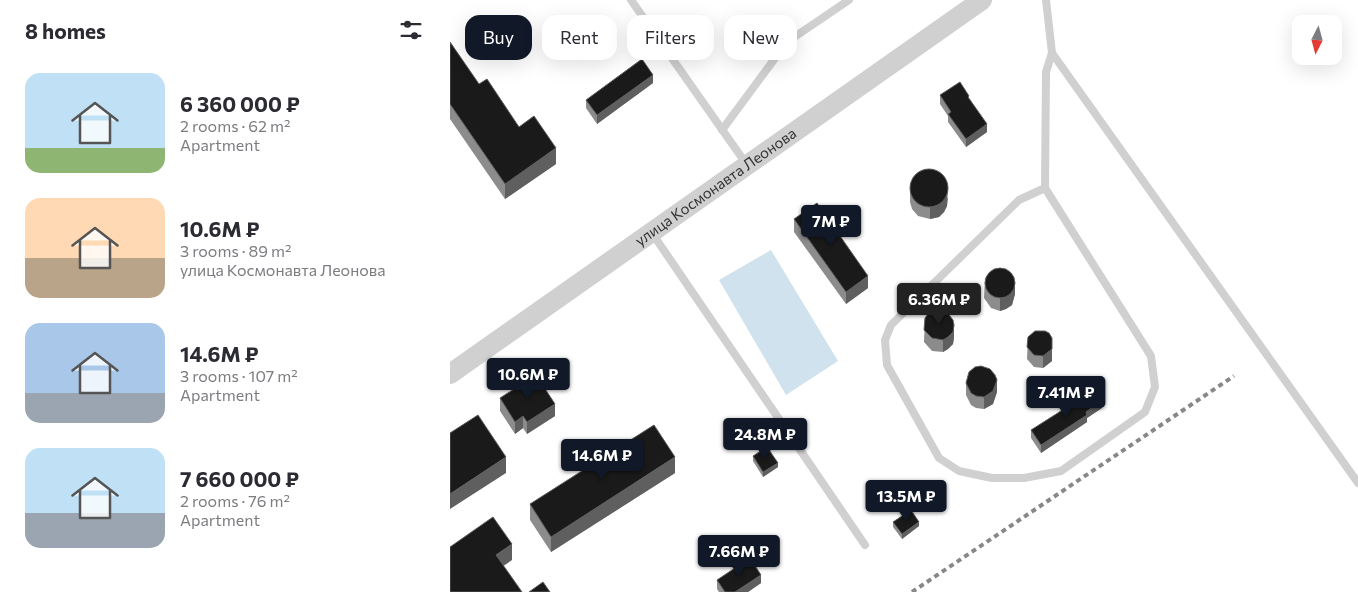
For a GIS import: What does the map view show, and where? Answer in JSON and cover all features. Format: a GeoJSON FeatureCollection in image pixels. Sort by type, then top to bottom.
{"type":"FeatureCollection","features":[{"type":"Feature","properties":{"kind":"street","name":"улица Космонавта Леонова"},"geometry":{"type":"LineString","coordinates":[[450,374],[982,0]]}},
{"type":"Feature","properties":{"kind":"lane"},"geometry":{"type":"LineString","coordinates":[[631,0],[747,164]]}},
{"type":"Feature","properties":{"kind":"lane"},"geometry":{"type":"LineString","coordinates":[[722,130],[787,42],[849,0]]}},
{"type":"Feature","properties":{"kind":"lane"},"geometry":{"type":"LineString","coordinates":[[1045,188],[1019,200],[891,325],[886,340],[887,365],[891,374],[939,458],[959,471],[992,478],[1024,478],[1061,471],[1145,412],[1155,387],[1151,356],[1045,188],[1046,72],[1052,53],[1046,0]]}},
{"type":"Feature","properties":{"kind":"lane"},"geometry":{"type":"LineString","coordinates":[[1052,53],[1358,483]]}},
{"type":"Feature","properties":{"kind":"lane"},"geometry":{"type":"LineString","coordinates":[[651,232],[865,545]]}},
{"type":"Feature","properties":{"kind":"water"},"geometry":{"type":"Polygon","coordinates":[[[771,250],[838,361],[786,395],[719,280],[771,250]]]}},
{"type":"Feature","properties":{"kind":"building"},"geometry":{"type":"Polygon","coordinates":[[[450,42],[479,84],[487,79],[519,127],[534,116],[556,148],[505,184],[450,104],[450,42]]]}},
{"type":"Feature","properties":{"kind":"building"},"geometry":{"type":"Polygon","coordinates":[[[641,60],[643,60],[653,75],[597,115],[586,100],[641,60]]]}},
{"type":"Feature","properties":{"kind":"building"},"geometry":{"type":"Polygon","coordinates":[[[960,82],[987,124],[966,139],[948,114],[951,112],[940,95],[960,82]]]}},
{"type":"Feature","properties":{"kind":"building"},"geometry":{"type":"Polygon","coordinates":[[[929,169],[942,175],[948,188],[942,201],[929,207],[916,201],[910,188],[916,175],[929,169]]]}},
{"type":"Feature","properties":{"kind":"building"},"geometry":{"type":"Polygon","coordinates":[[[817,203],[868,276],[846,292],[794,219],[817,203]]]}},
{"type":"Feature","properties":{"kind":"building"},"geometry":{"type":"Polygon","coordinates":[[[1000,268],[1011,272],[1015,283],[1011,294],[1000,298],[989,294],[985,283],[989,272],[1000,268]]]}},
{"type":"Feature","properties":{"kind":"building"},"geometry":{"type":"Polygon","coordinates":[[[935,310],[946,311],[953,320],[953,332],[943,340],[932,338],[924,330],[925,318],[935,310]]]}},
{"type":"Feature","properties":{"kind":"building"},"geometry":{"type":"Polygon","coordinates":[[[1035,331],[1045,331],[1052,338],[1052,349],[1043,356],[1034,355],[1027,347],[1028,337],[1035,331]]]}},
{"type":"Feature","properties":{"kind":"building"},"geometry":{"type":"Polygon","coordinates":[[[981,366],[990,369],[997,380],[993,391],[984,397],[971,393],[966,383],[969,372],[975,367],[981,366]]]}},
{"type":"Feature","properties":{"kind":"building"},"geometry":{"type":"Polygon","coordinates":[[[536,375],[555,404],[527,422],[523,416],[515,422],[500,398],[536,375]]]}},
{"type":"Feature","properties":{"kind":"building"},"geometry":{"type":"Polygon","coordinates":[[[1094,390],[1102,400],[1086,412],[1087,415],[1041,445],[1031,430],[1094,390]]]}},
{"type":"Feature","properties":{"kind":"building"},"geometry":{"type":"Polygon","coordinates":[[[478,415],[506,457],[450,494],[450,433],[478,415]]]}},
{"type":"Feature","properties":{"kind":"building"},"geometry":{"type":"Polygon","coordinates":[[[654,425],[675,457],[551,537],[530,504],[654,425]]]}},
{"type":"Feature","properties":{"kind":"building"},"geometry":{"type":"Polygon","coordinates":[[[767,447],[778,463],[763,472],[753,456],[767,447]]]}},
{"type":"Feature","properties":{"kind":"building"},"geometry":{"type":"Polygon","coordinates":[[[911,510],[919,522],[902,534],[893,522],[911,510]]]}},
{"type":"Feature","properties":{"kind":"building"},"geometry":{"type":"Polygon","coordinates":[[[493,517],[512,544],[496,555],[522,592],[450,592],[450,547],[493,517]]]}},
{"type":"Feature","properties":{"kind":"building"},"geometry":{"type":"Polygon","coordinates":[[[750,558],[761,575],[735,592],[725,592],[717,580],[750,558]]]}},
{"type":"Feature","properties":{"kind":"building"},"geometry":{"type":"Polygon","coordinates":[[[543,582],[550,592],[529,592],[543,582]]]}},
{"type":"Feature","properties":{"kind":"railway"},"geometry":{"type":"LineString","coordinates":[[912,592],[1234,376]]}}]}
